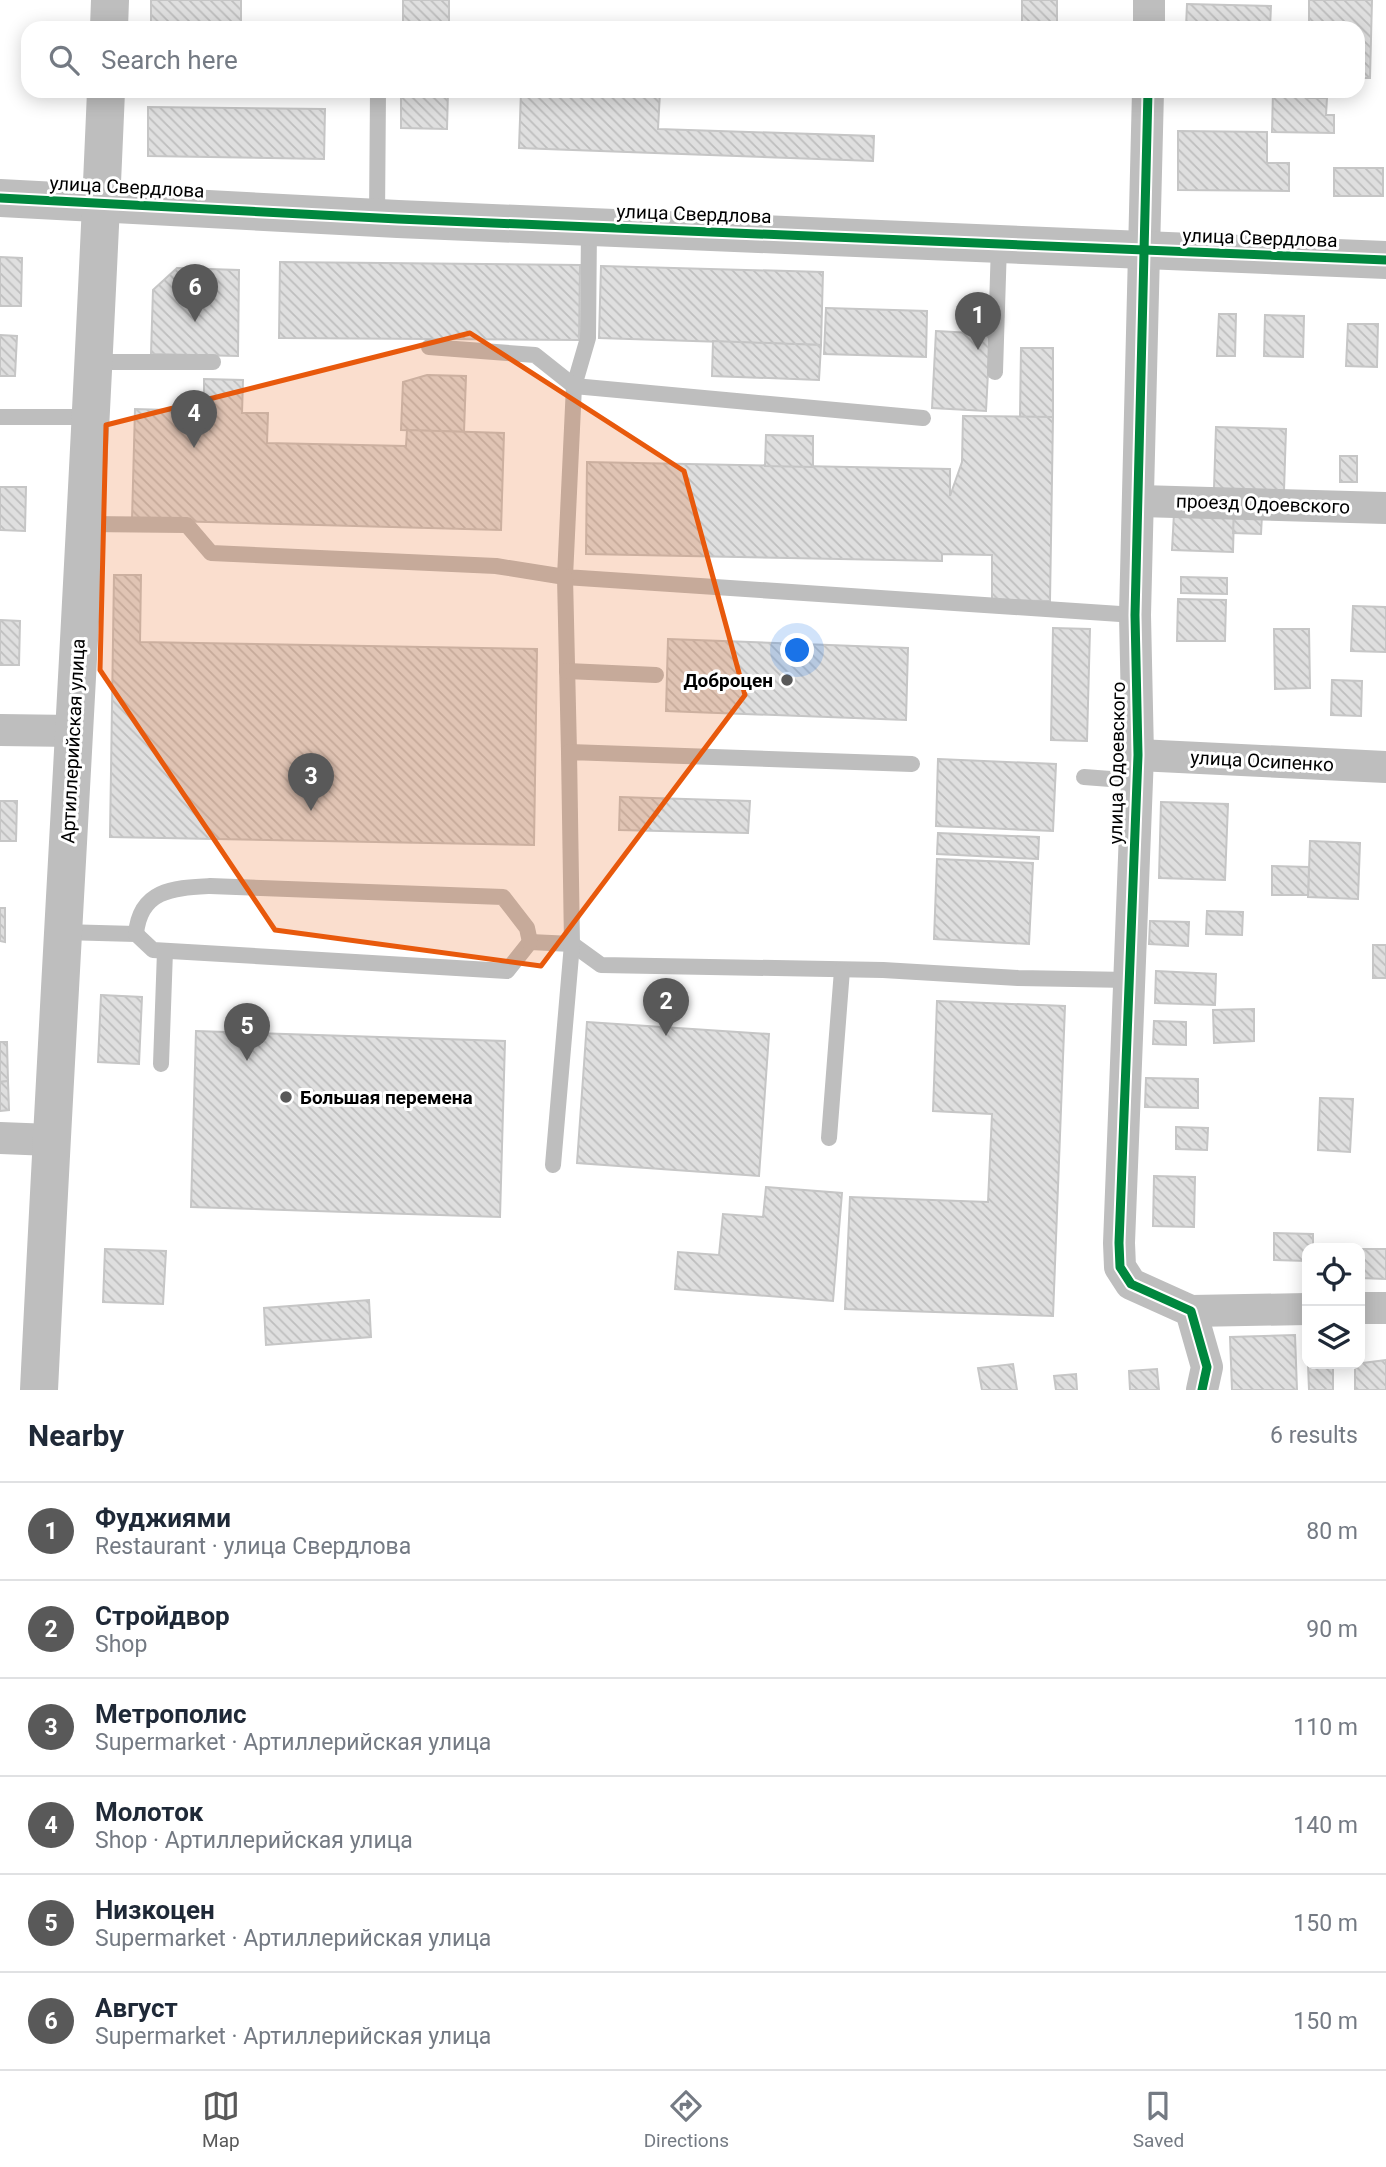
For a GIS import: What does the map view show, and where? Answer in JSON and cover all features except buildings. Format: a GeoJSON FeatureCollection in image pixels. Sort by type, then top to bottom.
{"type":"FeatureCollection","features":[{"type":"Feature","properties":{"kind":"street"},"geometry":{"type":"LineString","coordinates":[[109,21],[110,0]]}},
{"type":"Feature","properties":{"kind":"street"},"geometry":{"type":"LineString","coordinates":[[1149,0],[1149,21]]}},
{"type":"Feature","properties":{"kind":"street","name":"Артиллерийская улица"},"geometry":{"type":"LineString","coordinates":[[39,1390],[62,932],[87,524],[106,98]]}},
{"type":"Feature","properties":{"kind":"street","name":"улица Одоевского"},"geometry":{"type":"LineString","coordinates":[[1148,98],[1140,501],[1135,615],[1137,768],[1120,1267],[1131,1284],[1191,1311]]}},
{"type":"Feature","properties":{"kind":"street","name":"улица Свердлова"},"geometry":{"type":"LineString","coordinates":[[0,198],[377,218],[1386,260]]}},
{"type":"Feature","properties":{"kind":"street","name":"проезд Одоевского"},"geometry":{"type":"LineString","coordinates":[[1140,501],[1386,508]]}},
{"type":"Feature","properties":{"kind":"street"},"geometry":{"type":"LineString","coordinates":[[0,730],[74,732]]}},
{"type":"Feature","properties":{"kind":"street","name":"улица Осипенко"},"geometry":{"type":"LineString","coordinates":[[1137,768],[1386,767]]}},
{"type":"Feature","properties":{"kind":"street"},"geometry":{"type":"LineString","coordinates":[[0,1138],[51,1140]]}},
{"type":"Feature","properties":{"kind":"street"},"geometry":{"type":"LineString","coordinates":[[1365,1308],[1386,1308]]}},
{"type":"Feature","properties":{"kind":"street"},"geometry":{"type":"LineString","coordinates":[[1202,1390],[1208,1367],[1191,1311],[1302,1309]]}},
{"type":"Feature","properties":{"kind":"lane"},"geometry":{"type":"LineString","coordinates":[[377,218],[379,98]]}},
{"type":"Feature","properties":{"kind":"lane"},"geometry":{"type":"LineString","coordinates":[[553,1164],[572,944],[565,577],[574,386],[588,338],[589,227]]}},
{"type":"Feature","properties":{"kind":"lane"},"geometry":{"type":"LineString","coordinates":[[995,372],[999,244]]}},
{"type":"Feature","properties":{"kind":"lane"},"geometry":{"type":"LineString","coordinates":[[429,347],[535,355],[574,386],[923,418]]}},
{"type":"Feature","properties":{"kind":"lane"},"geometry":{"type":"LineString","coordinates":[[94,362],[213,362]]}},
{"type":"Feature","properties":{"kind":"lane"},"geometry":{"type":"LineString","coordinates":[[0,416],[92,416]]}},
{"type":"Feature","properties":{"kind":"lane"},"geometry":{"type":"LineString","coordinates":[[87,524],[187,526],[211,553],[495,566],[565,577],[1135,615]]}},
{"type":"Feature","properties":{"kind":"lane"},"geometry":{"type":"LineString","coordinates":[[567,671],[656,675]]}},
{"type":"Feature","properties":{"kind":"lane"},"geometry":{"type":"LineString","coordinates":[[569,752],[912,764]]}},
{"type":"Feature","properties":{"kind":"lane"},"geometry":{"type":"LineString","coordinates":[[1084,777],[1137,768]]}},
{"type":"Feature","properties":{"kind":"lane"},"geometry":{"type":"LineString","coordinates":[[135,934],[137,922],[150,899],[172,888],[210,886],[503,897],[527,928],[530,942]]}},
{"type":"Feature","properties":{"kind":"lane"},"geometry":{"type":"LineString","coordinates":[[62,932],[135,934],[153,950],[507,971],[530,942]]}},
{"type":"Feature","properties":{"kind":"lane"},"geometry":{"type":"LineString","coordinates":[[530,942],[572,944],[601,965],[1129,980]]}},
{"type":"Feature","properties":{"kind":"lane"},"geometry":{"type":"LineString","coordinates":[[161,1064],[165,951]]}},
{"type":"Feature","properties":{"kind":"lane"},"geometry":{"type":"LineString","coordinates":[[829,1138],[842,970]]}},
{"type":"Feature","properties":{"kind":"highlighted area"},"geometry":{"type":"Polygon","coordinates":[[[470,333],[684,471],[745,695],[541,966],[275,930],[100,670],[106,425],[470,333]]]}},
{"type":"Feature","properties":{"kind":"cycle path"},"geometry":{"type":"LineString","coordinates":[[1148,98],[1135,615],[1138,755],[1120,1267],[1131,1284],[1191,1311],[1207,1367],[1202,1390]]}},
{"type":"Feature","properties":{"kind":"cycle path"},"geometry":{"type":"LineString","coordinates":[[0,198],[398,219],[1386,260]]}},
{"type":"Feature","properties":{"kind":"place","name":"Август"},"geometry":{"type":"Point","coordinates":[195,322]}},
{"type":"Feature","properties":{"kind":"place","name":"Фуджиями"},"geometry":{"type":"Point","coordinates":[978,350]}},
{"type":"Feature","properties":{"kind":"place","name":"Молоток"},"geometry":{"type":"Point","coordinates":[194,448]}},
{"type":"Feature","properties":{"kind":"place","name":"Доброцен"},"geometry":{"type":"Point","coordinates":[787,680]}},
{"type":"Feature","properties":{"kind":"place","name":"Метрополис"},"geometry":{"type":"Point","coordinates":[311,811]}},
{"type":"Feature","properties":{"kind":"place","name":"Стройдвор"},"geometry":{"type":"Point","coordinates":[666,1036]}},
{"type":"Feature","properties":{"kind":"place","name":"Низкоцен"},"geometry":{"type":"Point","coordinates":[247,1061]}},
{"type":"Feature","properties":{"kind":"place","name":"Большая перемена"},"geometry":{"type":"Point","coordinates":[286,1097]}}]}
